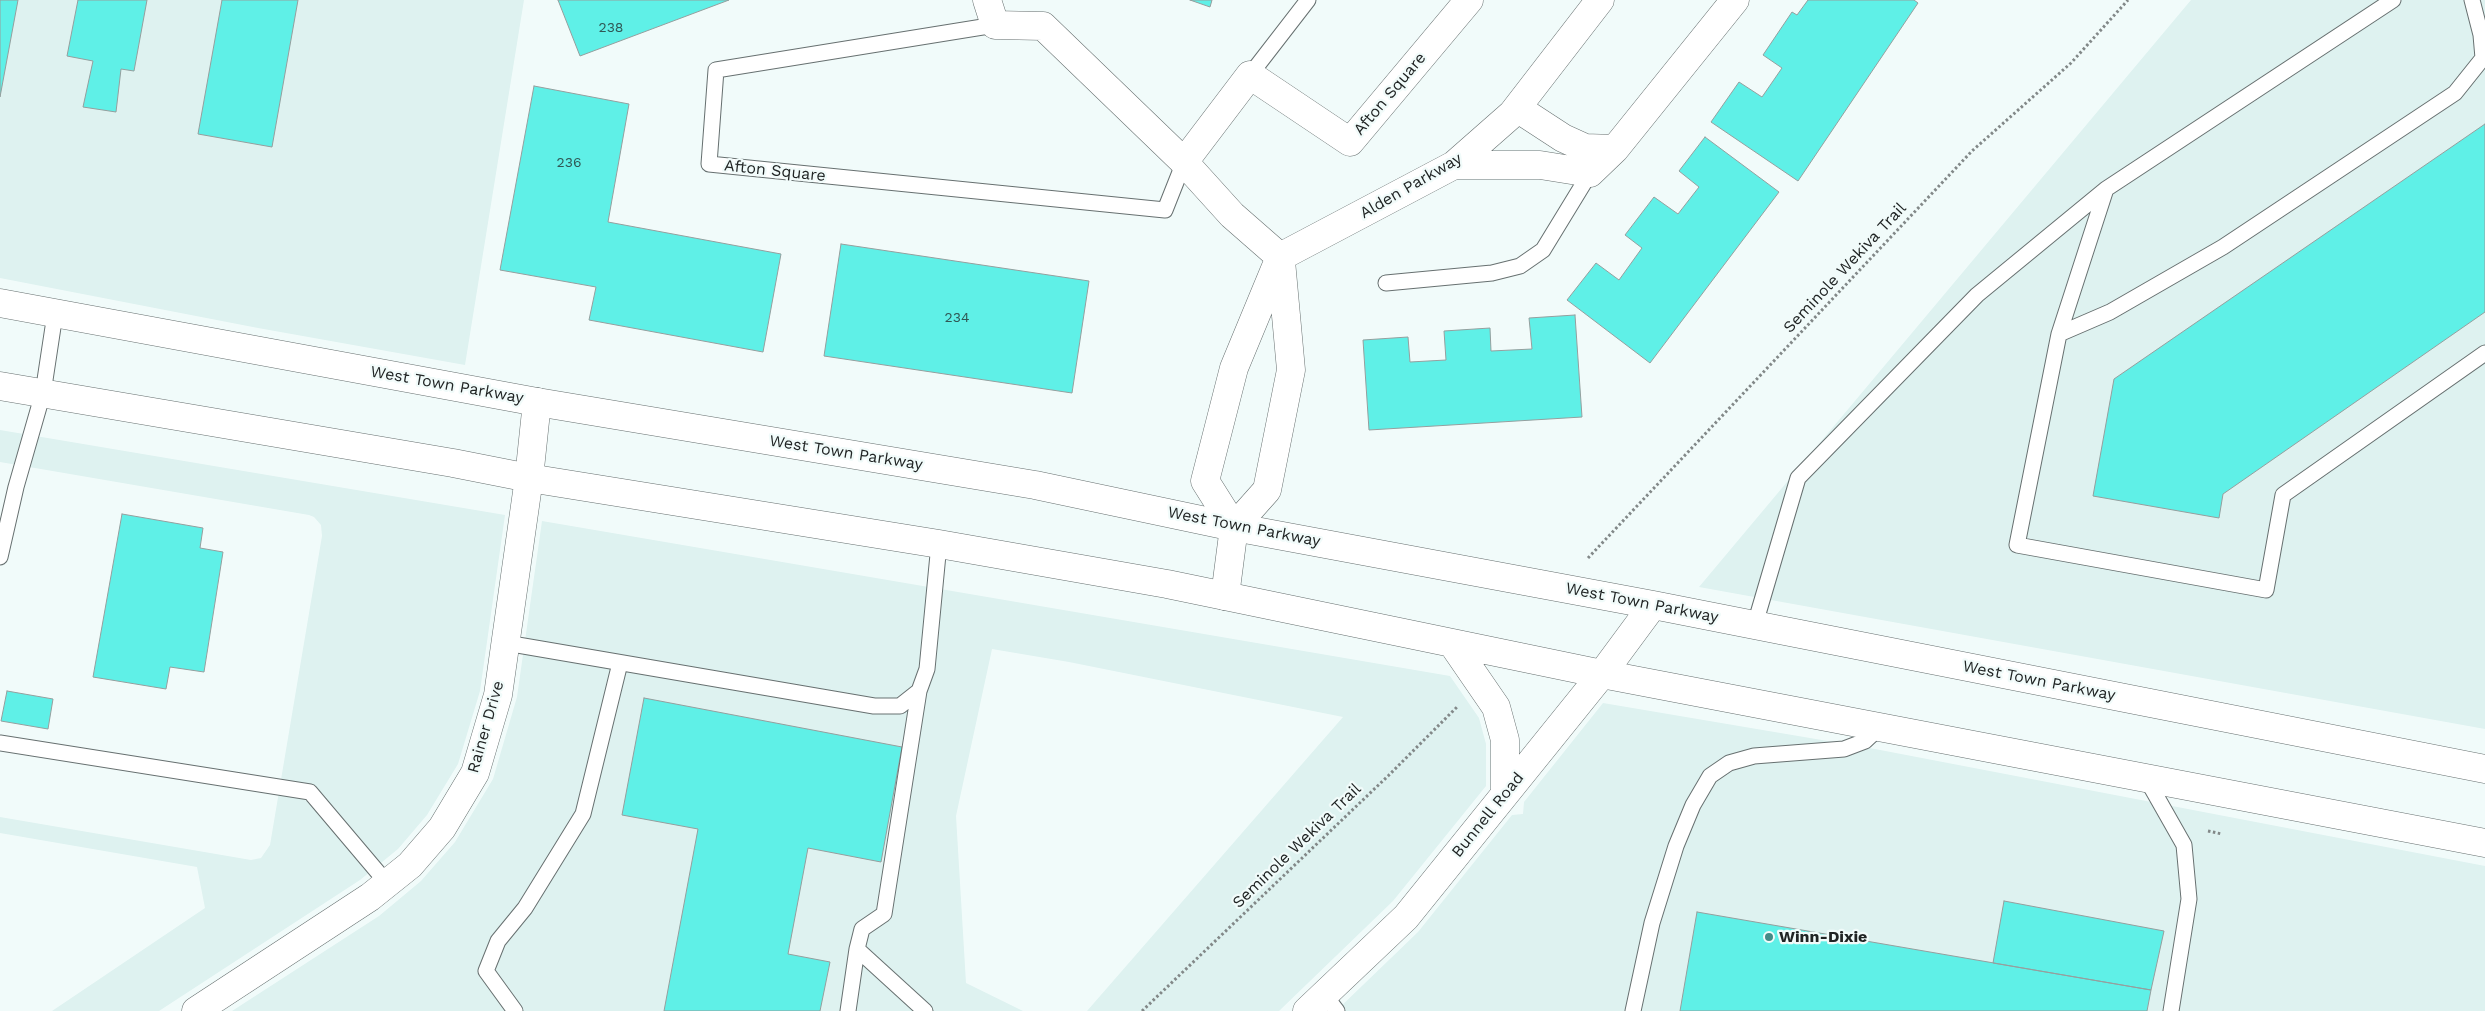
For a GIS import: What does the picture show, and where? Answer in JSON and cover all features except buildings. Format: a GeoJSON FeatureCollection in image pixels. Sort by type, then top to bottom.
{"type":"FeatureCollection","features":[{"type":"Feature","properties":{"kind":"street"},"geometry":{"type":"LineString","coordinates":[[987,0],[996,25]]}},
{"type":"Feature","properties":{"kind":"street","name":"Afton Square"},"geometry":{"type":"LineString","coordinates":[[1184,162],[1250,75],[1350,142],[1469,0]]}},
{"type":"Feature","properties":{"kind":"street","name":"Alden Parkway"},"geometry":{"type":"LineString","coordinates":[[1280,257],[1454,165],[1517,108],[1600,0]]}},
{"type":"Feature","properties":{"kind":"street"},"geometry":{"type":"LineString","coordinates":[[1454,165],[1540,165],[1590,174],[1614,149],[1735,0]]}},
{"type":"Feature","properties":{"kind":"street","name":"Afton Square"},"geometry":{"type":"LineString","coordinates":[[996,25],[1044,26],[1184,162],[1232,215],[1280,257]]}},
{"type":"Feature","properties":{"kind":"street"},"geometry":{"type":"LineString","coordinates":[[1517,108],[1563,138],[1585,148],[1614,149]]}},
{"type":"Feature","properties":{"kind":"street"},"geometry":{"type":"LineString","coordinates":[[1234,526],[1205,481],[1234,368],[1280,257]]}},
{"type":"Feature","properties":{"kind":"street"},"geometry":{"type":"LineString","coordinates":[[1225,596],[1234,526],[1267,490],[1291,370],[1280,257]]}},
{"type":"Feature","properties":{"kind":"street","name":"West Town Parkway"},"geometry":{"type":"LineString","coordinates":[[0,304],[537,402],[1035,484],[1234,526],[1755,624],[2485,769]]}},
{"type":"Feature","properties":{"kind":"street"},"geometry":{"type":"LineString","coordinates":[[0,386],[453,463],[529,478],[939,544],[1225,596],[1602,674],[2485,843]]}},
{"type":"Feature","properties":{"kind":"street","name":"Rainer Drive"},"geometry":{"type":"LineString","coordinates":[[196,1011],[362,903],[410,865],[442,828],[475,773],[498,694],[529,478],[537,402]]}},
{"type":"Feature","properties":{"kind":"street","name":"Bunnell Road"},"geometry":{"type":"LineString","coordinates":[[1323,1005],[1406,917],[1602,674],[1653,605]]}},
{"type":"Feature","properties":{"kind":"street"},"geometry":{"type":"LineString","coordinates":[[1452,643],[1496,707],[1505,740],[1505,794]]}},
{"type":"Feature","properties":{"kind":"lane","name":"Afton Square"},"geometry":{"type":"LineString","coordinates":[[1250,75],[1308,0]]}},
{"type":"Feature","properties":{"kind":"lane"},"geometry":{"type":"LineString","coordinates":[[1755,624],[1798,478],[1977,295],[2106,189],[2393,0]]}},
{"type":"Feature","properties":{"kind":"lane"},"geometry":{"type":"LineString","coordinates":[[2059,334],[2110,312],[2223,247],[2455,93],[2483,58],[2481,35],[2472,0]]}},
{"type":"Feature","properties":{"kind":"lane","name":"Afton Square"},"geometry":{"type":"LineString","coordinates":[[996,25],[716,70],[709,164],[1165,210],[1184,162]]}},
{"type":"Feature","properties":{"kind":"lane"},"geometry":{"type":"LineString","coordinates":[[1386,283],[1492,274],[1520,266],[1543,250],[1590,174]]}},
{"type":"Feature","properties":{"kind":"lane"},"geometry":{"type":"LineString","coordinates":[[2106,189],[2059,334],[2017,545],[2266,590],[2283,495],[2485,354]]}},
{"type":"Feature","properties":{"kind":"lane"},"geometry":{"type":"LineString","coordinates":[[0,557],[16,487],[43,394],[55,314]]}},
{"type":"Feature","properties":{"kind":"lane"},"geometry":{"type":"LineString","coordinates":[[848,1011],[856,950],[862,929],[884,914],[919,691],[927,669],[939,544]]}},
{"type":"Feature","properties":{"kind":"lane"},"geometry":{"type":"LineString","coordinates":[[506,642],[874,706],[900,706],[919,691]]}},
{"type":"Feature","properties":{"kind":"lane"},"geometry":{"type":"LineString","coordinates":[[515,1011],[486,971],[498,942],[525,908],[583,814],[620,663]]}},
{"type":"Feature","properties":{"kind":"lane"},"geometry":{"type":"LineString","coordinates":[[1633,1011],[1652,924],[1676,846],[1693,805],[1710,776],[1729,763],[1754,756],[1844,749],[1865,741],[1880,727]]}},
{"type":"Feature","properties":{"kind":"lane"},"geometry":{"type":"LineString","coordinates":[[0,743],[310,792],[387,884]]}},
{"type":"Feature","properties":{"kind":"lane"},"geometry":{"type":"LineString","coordinates":[[2146,778],[2184,845],[2190,899],[2172,1011]]}},
{"type":"Feature","properties":{"kind":"lane"},"geometry":{"type":"LineString","coordinates":[[856,950],[925,1011]]}},
{"type":"Feature","properties":{"kind":"path","name":"Seminole Wekiva Trail"},"geometry":{"type":"LineString","coordinates":[[1586,560],[1972,151],[2071,63],[2128,0]]}},
{"type":"Feature","properties":{"kind":"path","name":"Seminole Wekiva Trail"},"geometry":{"type":"LineString","coordinates":[[1142,1011],[1461,704]]}},
{"type":"Feature","properties":{"kind":"shaded area"},"geometry":{"type":"Polygon","coordinates":[[[0,0],[524,0],[465,365],[258,328],[0,278],[0,0]]]}},
{"type":"Feature","properties":{"kind":"shaded area"},"geometry":{"type":"Polygon","coordinates":[[[2191,0],[2485,0],[2485,729],[1699,587],[2191,0]]]}},
{"type":"Feature","properties":{"kind":"shaded area"},"geometry":{"type":"Polygon","coordinates":[[[0,430],[505,515],[480,691],[458,764],[427,815],[398,849],[360,880],[159,1011],[52,1011],[205,908],[197,867],[0,833],[0,817],[251,860],[261,858],[270,845],[322,536],[321,525],[314,517],[309,515],[0,462],[0,430]]]}},
{"type":"Feature","properties":{"kind":"shaded area"},"geometry":{"type":"Polygon","coordinates":[[[542,521],[1450,676],[1479,718],[1486,744],[1486,786],[1393,901],[1279,1011],[1087,1011],[1343,717],[1069,662],[992,649],[956,816],[966,983],[1023,1011],[232,1011],[379,916],[421,881],[455,842],[493,779],[517,697],[542,521]]]}},
{"type":"Feature","properties":{"kind":"shaded area"},"geometry":{"type":"Polygon","coordinates":[[[1603,703],[1875,749],[2485,866],[2485,1011],[1336,1011],[1418,932],[1512,815],[1523,814],[1524,802],[1603,703]]]}},
{"type":"Feature","properties":{"kind":"place","name":"Winn-Dixie"},"geometry":{"type":"Point","coordinates":[1769,937]}}]}
